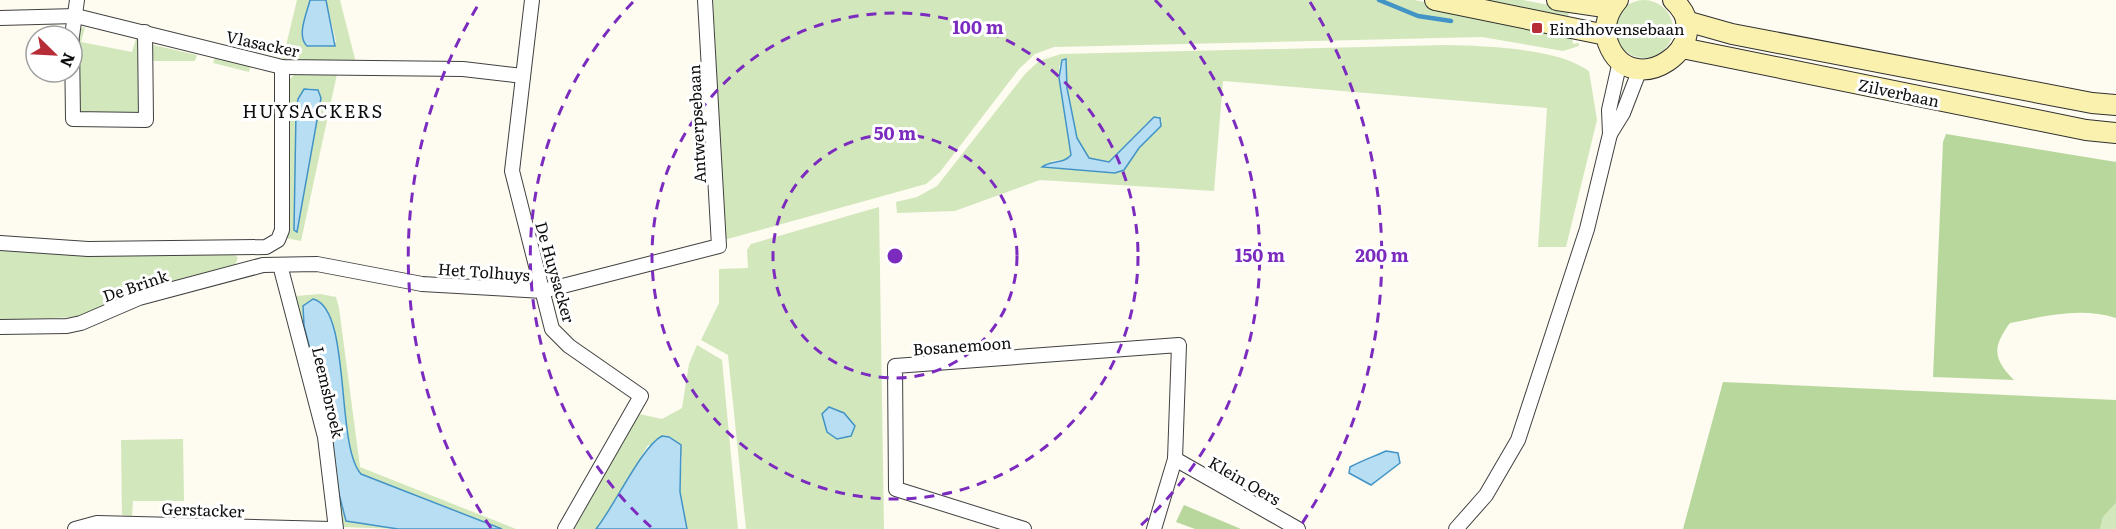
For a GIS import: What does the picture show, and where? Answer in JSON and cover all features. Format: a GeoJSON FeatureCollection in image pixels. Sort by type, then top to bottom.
{"type":"FeatureCollection","features":[{"type":"Feature","properties":{"kind":"main road"},"geometry":{"type":"LineString","coordinates":[[1435,0],[1606,35]]}},
{"type":"Feature","properties":{"kind":"main road"},"geometry":{"type":"LineString","coordinates":[[1557,0],[1615,4],[1607,16],[1606,35],[1611,49],[1620,61],[1640,69],[1664,65],[1682,48],[1686,35],[1686,21],[1679,5],[1673,0]]}},
{"type":"Feature","properties":{"kind":"main road","name":"Zilverbaan"},"geometry":{"type":"LineString","coordinates":[[1686,21],[1724,32],[2092,103],[2116,105]]}},
{"type":"Feature","properties":{"kind":"main road","name":"Zilverbaan"},"geometry":{"type":"LineString","coordinates":[[1682,48],[2075,128],[2116,133]]}},
{"type":"Feature","properties":{"kind":"street"},"geometry":{"type":"LineString","coordinates":[[74,24],[77,0]]}},
{"type":"Feature","properties":{"kind":"street","name":"De Huysacker"},"geometry":{"type":"LineString","coordinates":[[532,0],[512,171],[552,329],[569,346],[640,396],[565,529]]}},
{"type":"Feature","properties":{"kind":"street","name":"Antwerpsebaan"},"geometry":{"type":"LineString","coordinates":[[705,0],[719,246]]}},
{"type":"Feature","properties":{"kind":"street","name":"Vlasacker"},"geometry":{"type":"LineString","coordinates":[[0,18],[75,16],[282,67],[463,69],[523,76]]}},
{"type":"Feature","properties":{"kind":"street"},"geometry":{"type":"LineString","coordinates":[[73,84],[74,119],[146,120],[145,32]]}},
{"type":"Feature","properties":{"kind":"street"},"geometry":{"type":"LineString","coordinates":[[1456,529],[1486,495],[1518,440],[1587,229],[1610,134],[1609,110],[1620,61]]}},
{"type":"Feature","properties":{"kind":"street","name":"De Brink"},"geometry":{"type":"LineString","coordinates":[[0,243],[88,249],[266,247],[274,243],[282,230],[282,67]]}},
{"type":"Feature","properties":{"kind":"street"},"geometry":{"type":"LineString","coordinates":[[1610,134],[1623,113],[1640,69]]}},
{"type":"Feature","properties":{"kind":"street","name":"Het Tolhuys"},"geometry":{"type":"LineString","coordinates":[[280,265],[340,267],[422,284],[543,291],[719,246]]}},
{"type":"Feature","properties":{"kind":"street","name":"De Brink"},"geometry":{"type":"LineString","coordinates":[[0,327],[67,326],[81,323],[139,298],[250,268],[280,265]]}},
{"type":"Feature","properties":{"kind":"street","name":"Leemsbroek"},"geometry":{"type":"LineString","coordinates":[[280,265],[325,438],[334,529]]}},
{"type":"Feature","properties":{"kind":"street","name":"Bosanemoon"},"geometry":{"type":"LineString","coordinates":[[1024,529],[896,489],[895,366],[1179,345],[1175,459]]}},
{"type":"Feature","properties":{"kind":"street"},"geometry":{"type":"LineString","coordinates":[[1154,529],[1175,459]]}},
{"type":"Feature","properties":{"kind":"street","name":"Klein Oers"},"geometry":{"type":"LineString","coordinates":[[1175,459],[1298,529]]}},
{"type":"Feature","properties":{"kind":"street","name":"Gerstacker"},"geometry":{"type":"LineString","coordinates":[[75,529],[98,526],[334,529]]}},
{"type":"Feature","properties":{"kind":"green space"},"geometry":{"type":"Polygon","coordinates":[[[297,0],[310,0],[302,30],[304,42],[307,46],[326,47],[336,42],[326,0],[340,0],[356,63],[282,62],[297,0]]]}},
{"type":"Feature","properties":{"kind":"green space"},"geometry":{"type":"Polygon","coordinates":[[[713,0],[1414,0],[1481,13],[1572,38],[1573,44],[1579,43],[1579,46],[1563,51],[1482,37],[1054,47],[1035,54],[1019,69],[940,172],[926,184],[724,240],[713,0]]]}},
{"type":"Feature","properties":{"kind":"green space"},"geometry":{"type":"Polygon","coordinates":[[[1462,0],[1523,0],[1569,9],[1568,20],[1462,0]]]}},
{"type":"Feature","properties":{"kind":"green space"},"geometry":{"type":"Polygon","coordinates":[[[1638,0],[1650,0],[1665,8],[1673,23],[1673,35],[1665,50],[1650,58],[1638,58],[1623,50],[1615,35],[1615,23],[1623,8],[1638,0]]]}},
{"type":"Feature","properties":{"kind":"green space"},"geometry":{"type":"Polygon","coordinates":[[[137,36],[141,37],[142,115],[77,115],[76,84],[84,84],[84,43],[132,52],[137,36]]]}},
{"type":"Feature","properties":{"kind":"green space"},"geometry":{"type":"Polygon","coordinates":[[[149,44],[197,55],[195,61],[148,61],[149,44]]]}},
{"type":"Feature","properties":{"kind":"green space"},"geometry":{"type":"Polygon","coordinates":[[[1447,45],[1521,50],[1559,57],[1576,63],[1589,71],[1597,120],[1566,247],[1538,247],[1547,108],[1223,81],[1214,191],[1040,180],[955,211],[897,213],[896,202],[917,197],[937,186],[1025,74],[1039,61],[1061,54],[1447,45]],[[1066,60],[1059,66],[1072,149],[1069,159],[1051,161],[1055,167],[1115,173],[1124,170],[1162,121],[1158,116],[1146,124],[1109,162],[1089,158],[1077,138],[1067,88],[1066,60]]]}},
{"type":"Feature","properties":{"kind":"green space"},"geometry":{"type":"Polygon","coordinates":[[[215,57],[251,64],[249,72],[213,63],[215,57]]]}},
{"type":"Feature","properties":{"kind":"green space"},"geometry":{"type":"Polygon","coordinates":[[[295,74],[337,74],[301,241],[286,238],[285,84],[295,74]],[[309,88],[298,99],[296,112],[294,230],[297,232],[318,90],[309,88]]]}},
{"type":"Feature","properties":{"kind":"green space"},"geometry":{"type":"Polygon","coordinates":[[[1946,134],[2116,162],[2116,318],[2076,313],[2050,315],[2010,323],[2000,339],[1997,353],[2002,366],[2014,380],[1933,377],[1943,142],[1946,134]]]}},
{"type":"Feature","properties":{"kind":"green space"},"geometry":{"type":"Polygon","coordinates":[[[879,207],[884,529],[746,529],[728,355],[701,340],[719,303],[719,269],[748,268],[747,250],[751,244],[879,207]]]}},
{"type":"Feature","properties":{"kind":"green space"},"geometry":{"type":"Polygon","coordinates":[[[0,249],[233,253],[238,258],[235,265],[136,293],[75,317],[0,320],[0,249]]]}},
{"type":"Feature","properties":{"kind":"green space"},"geometry":{"type":"Polygon","coordinates":[[[320,294],[336,297],[339,308],[360,467],[516,529],[502,529],[361,474],[355,468],[303,306],[304,326],[329,423],[339,494],[346,521],[398,529],[342,527],[295,296],[320,294]]]}},
{"type":"Feature","properties":{"kind":"green space"},"geometry":{"type":"Polygon","coordinates":[[[697,345],[722,360],[738,529],[687,529],[680,492],[682,457],[648,445],[618,498],[596,529],[574,529],[639,414],[662,419],[682,408],[689,364],[697,345]]]}},
{"type":"Feature","properties":{"kind":"green space"},"geometry":{"type":"Polygon","coordinates":[[[1723,382],[2116,400],[2116,503],[2103,517],[2100,529],[1683,529],[1723,382]]]}},
{"type":"Feature","properties":{"kind":"green space"},"geometry":{"type":"Polygon","coordinates":[[[183,439],[184,501],[133,501],[132,516],[122,515],[121,440],[183,439]]]}},
{"type":"Feature","properties":{"kind":"green space"},"geometry":{"type":"Polygon","coordinates":[[[2116,503],[2116,529],[2100,529],[2103,517],[2116,503]]]}},
{"type":"Feature","properties":{"kind":"green space"},"geometry":{"type":"Polygon","coordinates":[[[1184,505],[1241,529],[1195,529],[1176,522],[1184,505]]]}},
{"type":"Feature","properties":{"kind":"water"},"geometry":{"type":"Polygon","coordinates":[[[310,0],[326,0],[335,46],[307,46],[304,42],[302,30],[310,0]]]}},
{"type":"Feature","properties":{"kind":"water"},"geometry":{"type":"Polygon","coordinates":[[[1066,59],[1067,88],[1077,138],[1089,158],[1109,162],[1154,117],[1160,118],[1161,126],[1139,148],[1124,170],[1115,173],[1042,167],[1065,160],[1071,155],[1059,78],[1062,60],[1066,59]]]}},
{"type":"Feature","properties":{"kind":"water"},"geometry":{"type":"Polygon","coordinates":[[[304,89],[318,90],[321,98],[297,232],[294,230],[296,112],[298,99],[304,89]]]}},
{"type":"Feature","properties":{"kind":"water"},"geometry":{"type":"Polygon","coordinates":[[[313,299],[325,308],[333,326],[348,436],[353,459],[361,474],[502,529],[398,529],[346,521],[339,494],[329,423],[304,326],[303,306],[313,299]]]}},
{"type":"Feature","properties":{"kind":"water"},"geometry":{"type":"Polygon","coordinates":[[[829,407],[844,413],[855,426],[851,436],[837,439],[827,432],[822,414],[829,407]]]}},
{"type":"Feature","properties":{"kind":"water"},"geometry":{"type":"Polygon","coordinates":[[[662,436],[669,437],[681,445],[680,492],[687,529],[596,529],[637,464],[654,442],[662,436]]]}},
{"type":"Feature","properties":{"kind":"water"},"geometry":{"type":"Polygon","coordinates":[[[1386,451],[1398,453],[1400,463],[1371,485],[1349,473],[1350,467],[1386,451]]]}},
{"type":"Feature","properties":{"kind":"waterway"},"geometry":{"type":"LineString","coordinates":[[1379,0],[1418,16],[1451,21]]}},
{"type":"Feature","properties":{"kind":"place","name":"Eindhovensebaan"},"geometry":{"type":"Point","coordinates":[1537,28]}},
{"type":"Feature","properties":{"kind":"district","name":"HUYSACKERS"},"geometry":{"type":"Point","coordinates":[313,110]}}]}
